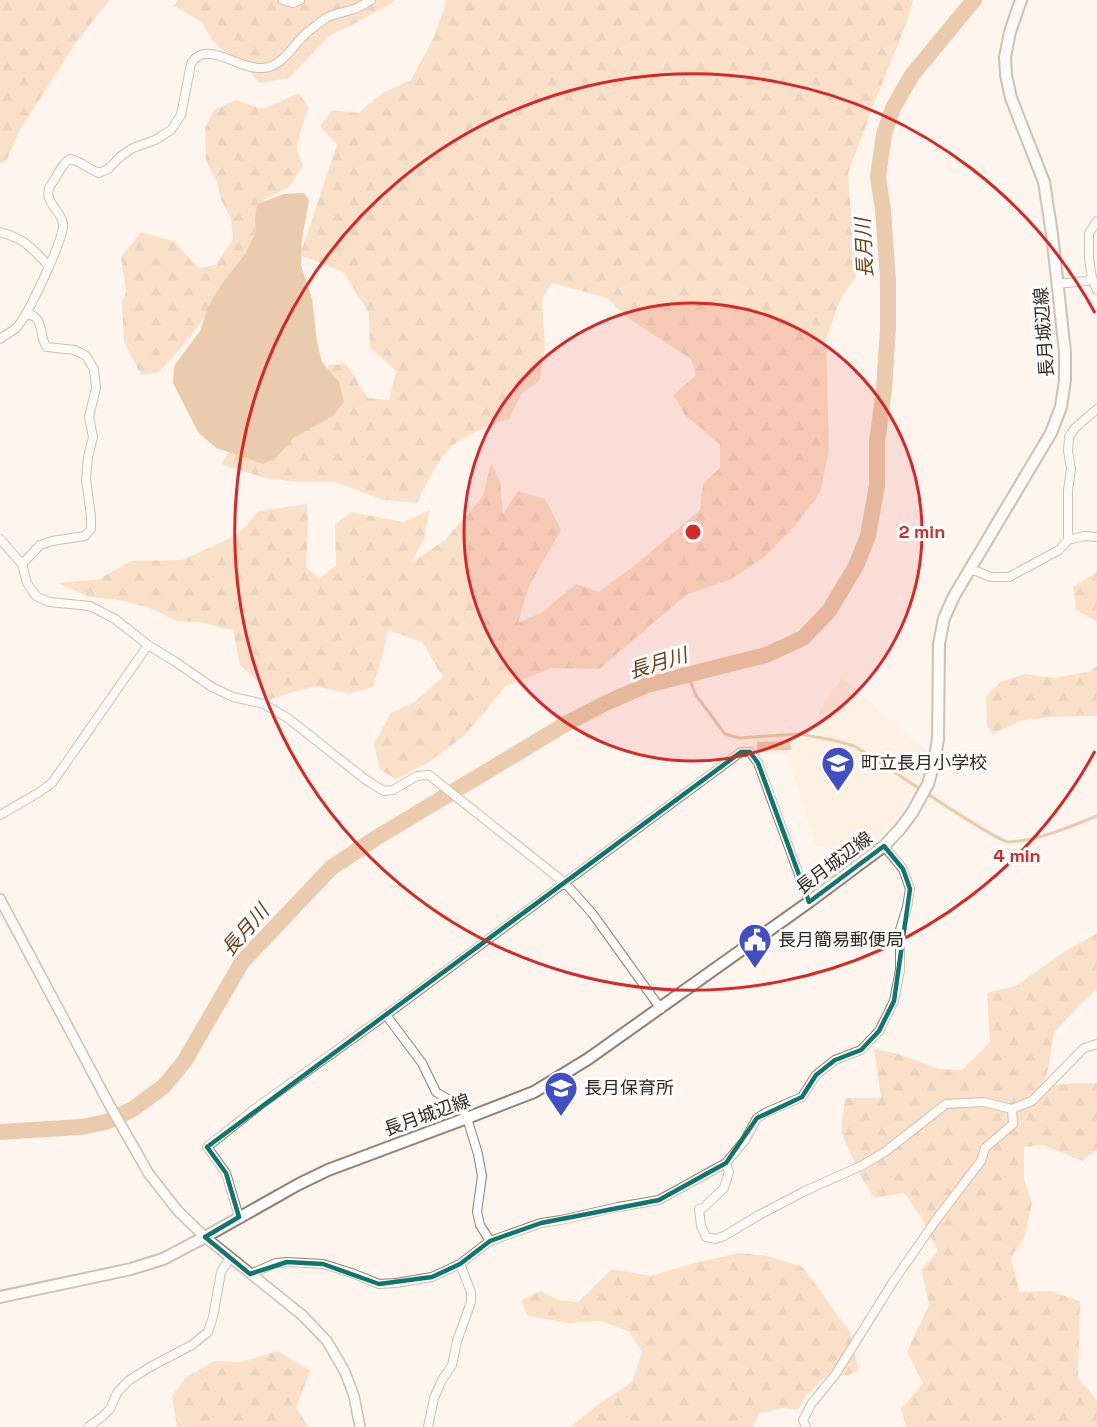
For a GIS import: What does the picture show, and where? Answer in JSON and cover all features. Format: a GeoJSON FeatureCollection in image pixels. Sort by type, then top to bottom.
{"type":"FeatureCollection","features":[{"type":"Feature","properties":{"kind":"main road","name":"長月城辺線"},"geometry":{"type":"LineString","coordinates":[[0,1298],[131,1269],[163,1259],[298,1184],[328,1170],[534,1092],[588,1059],[661,1009],[884,846],[900,829],[928,784],[934,763],[938,739],[939,644],[944,618],[954,596],[1051,433],[1061,407],[1065,380],[1065,351],[1053,234],[1044,182],[1011,98],[1006,75],[1005,57],[1010,32],[1021,0]]}},
{"type":"Feature","properties":{"kind":"street"},"geometry":{"type":"LineString","coordinates":[[283,0],[292,3],[300,0]]}},
{"type":"Feature","properties":{"kind":"street"},"geometry":{"type":"LineString","coordinates":[[0,339],[17,328],[26,313],[49,266],[63,229],[63,222],[49,199],[48,191],[64,162],[70,159],[77,160],[99,173],[108,170],[121,156],[133,148],[155,140],[171,130],[181,115],[194,57],[202,53],[213,54],[252,68],[271,66],[286,56],[307,32],[329,16],[357,8],[371,0]]}},
{"type":"Feature","properties":{"kind":"street"},"geometry":{"type":"LineString","coordinates":[[1097,221],[1089,233],[1089,258],[1092,278],[1097,290]]}},
{"type":"Feature","properties":{"kind":"street"},"geometry":{"type":"LineString","coordinates":[[0,232],[17,237],[49,266]]}},
{"type":"Feature","properties":{"kind":"street"},"geometry":{"type":"LineString","coordinates":[[1057,284],[1092,278]]}},
{"type":"Feature","properties":{"kind":"street"},"geometry":{"type":"LineString","coordinates":[[22,564],[40,545],[85,536],[91,529],[86,480],[93,437],[89,417],[96,388],[94,369],[86,356],[75,350],[46,347],[41,341],[37,319],[26,313]]}},
{"type":"Feature","properties":{"kind":"street"},"geometry":{"type":"LineString","coordinates":[[1068,540],[1071,469],[1068,451],[1069,437],[1075,428],[1097,409]]}},
{"type":"Feature","properties":{"kind":"street"},"geometry":{"type":"LineString","coordinates":[[971,569],[991,577],[1009,577],[1059,550],[1068,540],[1084,536],[1097,537]]}},
{"type":"Feature","properties":{"kind":"street"},"geometry":{"type":"LineString","coordinates":[[0,539],[22,564],[27,583],[36,596],[49,602],[90,606],[115,619],[148,645],[212,687],[233,697],[264,704],[289,719],[366,780],[384,791],[393,790],[417,776],[429,775],[565,884],[592,913],[661,1009]]}},
{"type":"Feature","properties":{"kind":"street"},"geometry":{"type":"LineString","coordinates":[[0,815],[52,783],[148,645]]}},
{"type":"Feature","properties":{"kind":"street"},"geometry":{"type":"LineString","coordinates":[[239,1217],[226,1173],[207,1147],[260,1105],[387,1015],[741,752],[750,752],[759,763],[809,902]]}},
{"type":"Feature","properties":{"kind":"street"},"geometry":{"type":"LineString","coordinates":[[250,1274],[276,1263],[323,1264],[379,1284],[432,1276],[460,1264],[490,1241],[541,1223],[659,1200],[726,1163],[745,1140],[757,1118],[802,1097],[816,1075],[835,1060],[861,1050],[879,1030],[894,1001],[900,970],[900,930],[910,889],[903,869],[884,846]]}},
{"type":"Feature","properties":{"kind":"street"},"geometry":{"type":"LineString","coordinates":[[0,899],[109,1104],[149,1174],[178,1211],[205,1237],[302,1314],[327,1341],[345,1372],[354,1396],[360,1427]]}},
{"type":"Feature","properties":{"kind":"street"},"geometry":{"type":"LineString","coordinates":[[387,1015],[422,1063],[436,1092],[461,1107],[467,1118],[482,1176],[477,1212],[480,1225],[490,1241]]}},
{"type":"Feature","properties":{"kind":"street"},"geometry":{"type":"LineString","coordinates":[[726,1163],[729,1172],[724,1188],[703,1208],[699,1209],[701,1226],[706,1237],[716,1239],[724,1236],[770,1209],[863,1166],[946,1104],[984,1102],[1012,1109],[1032,1101],[1084,1048],[1097,1044]]}},
{"type":"Feature","properties":{"kind":"street"},"geometry":{"type":"LineString","coordinates":[[806,1427],[803,1420],[812,1402],[835,1375],[893,1282],[981,1161],[985,1148],[1013,1124],[1012,1109]]}},
{"type":"Feature","properties":{"kind":"street"},"geometry":{"type":"LineString","coordinates":[[88,1427],[110,1409],[117,1393],[128,1381],[192,1345],[208,1332],[221,1272],[230,1258]]}},
{"type":"Feature","properties":{"kind":"street"},"geometry":{"type":"LineString","coordinates":[[428,1427],[434,1398],[452,1365],[457,1341],[471,1302],[471,1292],[460,1264]]}},
{"type":"Feature","properties":{"kind":"highlighted area"},"geometry":{"type":"Polygon","coordinates":[[[741,752],[750,752],[758,763],[809,902],[884,846],[903,869],[910,889],[894,1001],[879,1031],[861,1050],[835,1060],[816,1075],[802,1097],[757,1118],[726,1163],[659,1200],[541,1223],[490,1241],[460,1264],[432,1277],[379,1284],[323,1264],[287,1262],[250,1274],[205,1237],[239,1217],[226,1173],[207,1147],[741,752]]]}},
{"type":"Feature","properties":{"kind":"shaded area"},"geometry":{"type":"Polygon","coordinates":[[[304,193],[309,200],[302,239],[301,265],[312,299],[317,342],[322,362],[339,382],[344,402],[333,416],[293,438],[277,457],[263,464],[216,448],[198,432],[173,383],[174,366],[200,331],[208,307],[221,285],[245,254],[256,232],[257,204],[284,194],[304,193]]]}},
{"type":"Feature","properties":{"kind":"shaded area"},"geometry":{"type":"Polygon","coordinates":[[[842,678],[929,753],[919,780],[905,807],[888,830],[867,849],[816,846],[787,754],[755,755],[754,739],[794,737],[817,739],[820,709],[842,678]]]}},
{"type":"Feature","properties":{"kind":"shaded area"},"geometry":{"type":"Polygon","coordinates":[[[790,741],[791,750],[757,751],[757,742],[790,741]]]}},
{"type":"Feature","properties":{"kind":"green space"},"geometry":{"type":"Polygon","coordinates":[[[0,0],[109,0],[76,43],[19,131],[7,159],[0,164],[0,0]]]}},
{"type":"Feature","properties":{"kind":"green space"},"geometry":{"type":"Polygon","coordinates":[[[177,0],[394,0],[358,22],[330,35],[289,78],[260,83],[240,62],[213,42],[202,22],[174,6],[177,0]]]}},
{"type":"Feature","properties":{"kind":"green space"},"geometry":{"type":"Polygon","coordinates":[[[445,0],[913,0],[907,22],[848,174],[856,277],[841,298],[826,339],[829,451],[820,493],[793,528],[763,558],[729,580],[686,595],[599,669],[552,668],[506,686],[464,736],[427,763],[396,779],[380,770],[374,744],[391,713],[414,702],[443,677],[422,642],[388,630],[373,687],[349,694],[315,686],[267,700],[260,683],[240,665],[233,630],[199,622],[176,621],[153,609],[120,600],[89,597],[58,583],[99,579],[131,561],[182,560],[237,535],[259,511],[307,504],[306,567],[319,578],[336,566],[335,525],[351,512],[404,522],[430,510],[424,540],[411,563],[446,539],[483,496],[491,463],[500,481],[503,514],[518,491],[545,499],[561,530],[529,586],[518,623],[541,613],[576,584],[599,592],[639,562],[700,510],[703,484],[720,468],[720,444],[685,415],[674,395],[696,375],[691,359],[632,321],[607,298],[552,283],[542,298],[545,345],[540,380],[521,394],[510,418],[475,432],[449,449],[433,471],[417,503],[383,500],[336,482],[298,482],[265,478],[221,464],[237,439],[329,399],[328,365],[346,364],[368,398],[389,400],[396,371],[370,347],[369,313],[343,272],[300,255],[337,145],[320,126],[332,110],[358,113],[384,92],[411,80],[434,37],[446,3],[445,0]]]}},
{"type":"Feature","properties":{"kind":"green space"},"geometry":{"type":"Polygon","coordinates":[[[299,93],[309,108],[297,149],[303,166],[289,187],[264,200],[267,218],[263,229],[237,271],[184,344],[159,371],[141,375],[124,342],[122,302],[126,291],[121,257],[141,232],[174,241],[198,268],[216,265],[233,239],[231,219],[206,161],[205,128],[214,110],[236,100],[263,109],[299,93]]]}},
{"type":"Feature","properties":{"kind":"green space"},"geometry":{"type":"Polygon","coordinates":[[[1097,572],[1097,622],[1076,610],[1073,587],[1097,572]]]}},
{"type":"Feature","properties":{"kind":"green space"},"geometry":{"type":"Polygon","coordinates":[[[1097,666],[1097,716],[1052,717],[1020,721],[992,734],[987,726],[986,697],[1000,682],[1025,674],[1055,678],[1091,671],[1097,666]]]}},
{"type":"Feature","properties":{"kind":"green space"},"geometry":{"type":"Polygon","coordinates":[[[1097,933],[1097,990],[1054,1032],[1048,1070],[1041,1087],[1097,1083],[1097,1149],[1083,1161],[1043,1145],[1024,1147],[1024,1179],[1032,1203],[1025,1236],[1011,1258],[1020,1292],[1050,1291],[1080,1301],[1078,1378],[1097,1400],[1097,1427],[906,1427],[901,1409],[923,1383],[907,1352],[929,1304],[921,1270],[938,1251],[922,1219],[904,1193],[874,1198],[859,1173],[841,1132],[845,1098],[881,1098],[874,1049],[899,1054],[939,1069],[962,1070],[990,1042],[987,993],[1017,985],[1064,952],[1097,933]]]}},
{"type":"Feature","properties":{"kind":"green space"},"geometry":{"type":"Polygon","coordinates":[[[739,1253],[768,1256],[803,1267],[850,1332],[859,1371],[848,1375],[825,1377],[806,1396],[798,1410],[782,1408],[759,1414],[753,1427],[570,1427],[632,1382],[642,1352],[628,1331],[601,1321],[568,1323],[527,1316],[521,1300],[541,1291],[559,1300],[578,1302],[612,1269],[651,1276],[739,1253]]]}},
{"type":"Feature","properties":{"kind":"green space"},"geometry":{"type":"Polygon","coordinates":[[[277,1351],[310,1370],[296,1408],[309,1427],[177,1427],[172,1396],[185,1378],[214,1361],[241,1362],[277,1351]]]}},
{"type":"Feature","properties":{"kind":"waterway","name":"長月川"},"geometry":{"type":"LineString","coordinates":[[0,1132],[81,1127],[106,1122],[133,1109],[164,1086],[184,1062],[242,962],[331,868],[376,838],[569,722],[647,685],[766,655],[803,638],[829,611],[856,566],[868,536],[877,485],[877,443],[888,329],[888,280],[878,177],[884,134],[893,108],[912,75],[974,0]]}},
{"type":"Feature","properties":{"kind":"waterway"},"geometry":{"type":"LineString","coordinates":[[687,674],[696,695],[725,734],[739,738],[799,734],[854,746],[1000,839],[1009,842],[1043,836],[1097,816]]}},
{"type":"Feature","properties":{"kind":"place","name":"町立長月小学校"},"geometry":{"type":"Point","coordinates":[838,792]}},
{"type":"Feature","properties":{"kind":"place","name":"長月簡易郵便局"},"geometry":{"type":"Point","coordinates":[755,969]}},
{"type":"Feature","properties":{"kind":"place","name":"長月保育所"},"geometry":{"type":"Point","coordinates":[561,1117]}}]}
